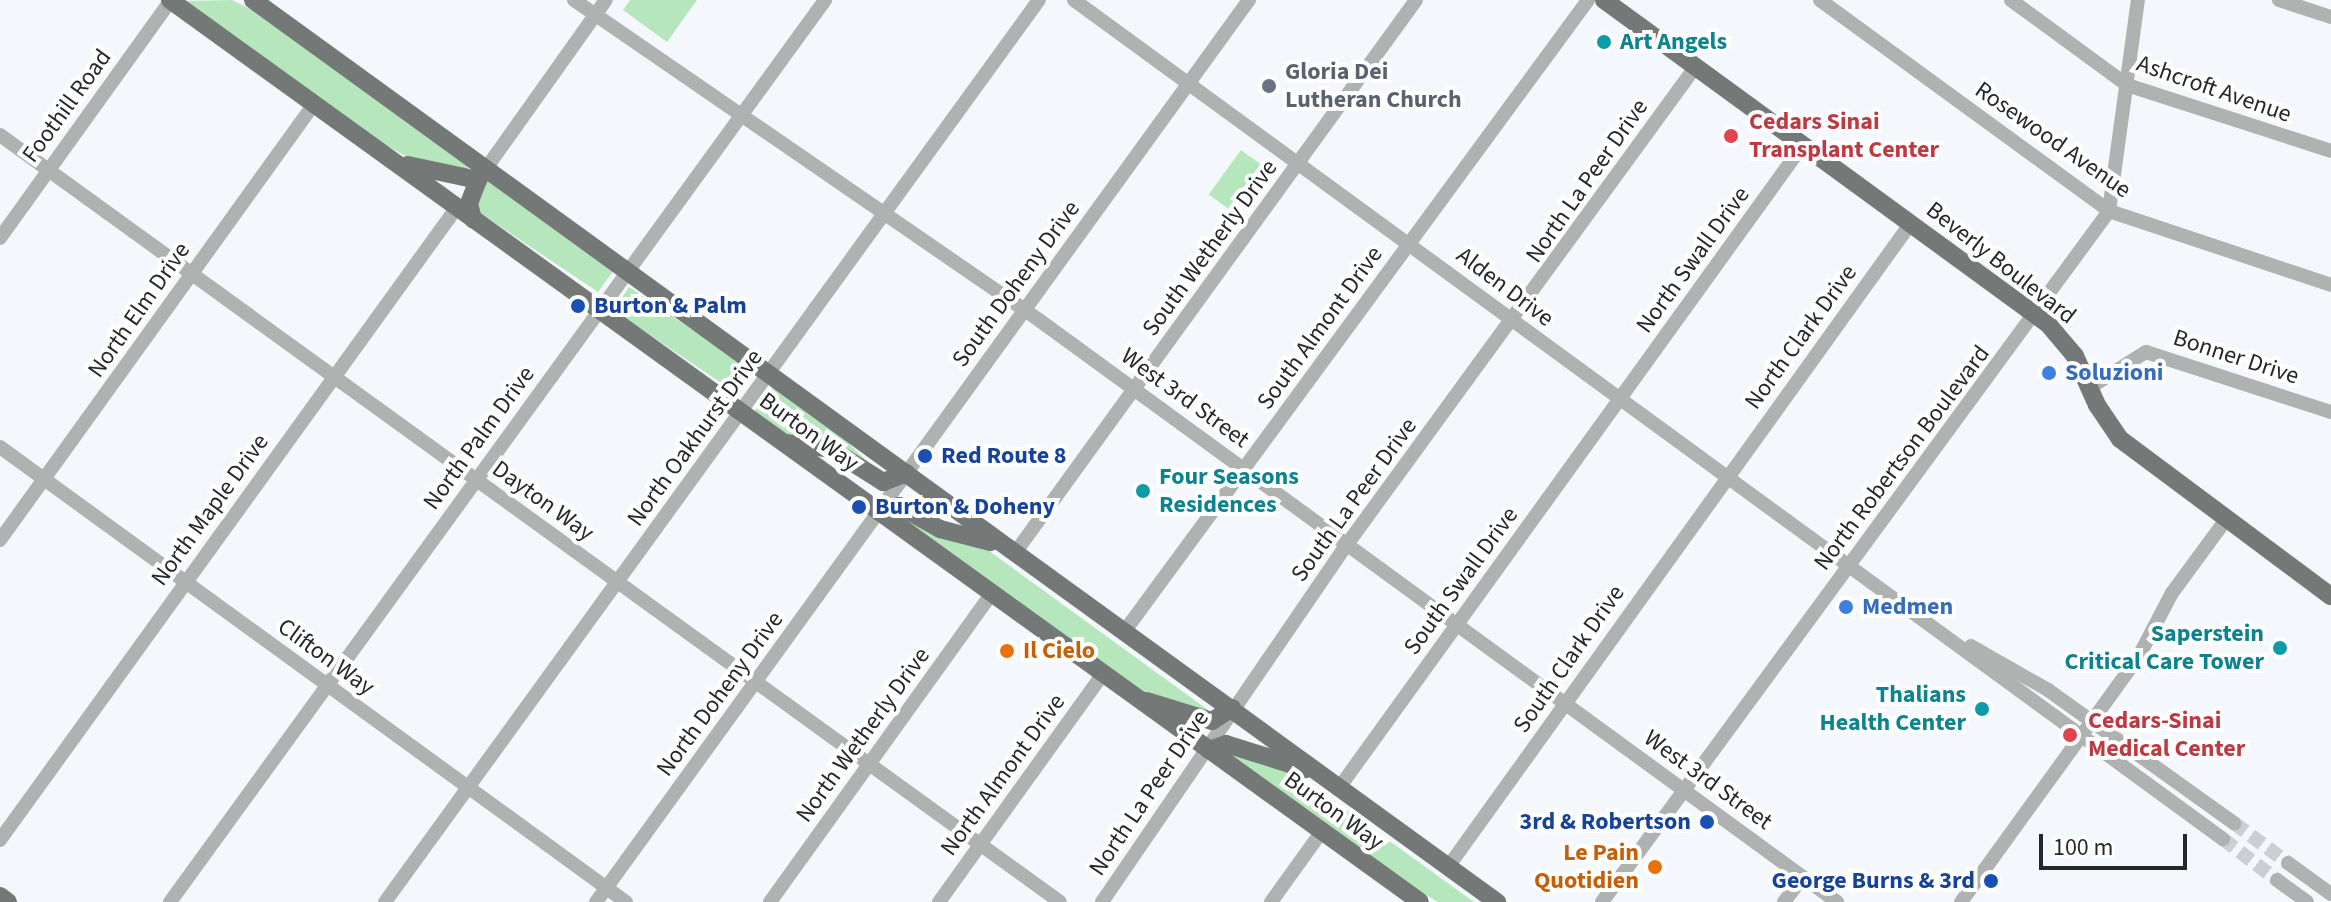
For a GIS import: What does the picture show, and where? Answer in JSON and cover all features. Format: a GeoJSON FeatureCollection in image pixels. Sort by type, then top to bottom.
{"type":"FeatureCollection","features":[{"type":"Feature","properties":{"kind":"main road","name":"Burton Way"},"geometry":{"type":"LineString","coordinates":[[171,0],[1420,902]]}},
{"type":"Feature","properties":{"kind":"main road","name":"Burton Way"},"geometry":{"type":"LineString","coordinates":[[253,0],[482,175],[628,273],[1497,902]]}},
{"type":"Feature","properties":{"kind":"main road","name":"Beverly Boulevard"},"geometry":{"type":"LineString","coordinates":[[1604,0],[2035,314],[2068,345],[2089,388],[2120,439],[2331,596]]}},
{"type":"Feature","properties":{"kind":"main road"},"geometry":{"type":"LineString","coordinates":[[387,157],[421,170],[482,175],[469,204],[473,219]]}},
{"type":"Feature","properties":{"kind":"main road"},"geometry":{"type":"LineString","coordinates":[[783,442],[831,449],[883,482],[906,473]]}},
{"type":"Feature","properties":{"kind":"main road"},"geometry":{"type":"LineString","coordinates":[[878,511],[899,506],[940,529],[1011,550]]}},
{"type":"Feature","properties":{"kind":"main road"},"geometry":{"type":"LineString","coordinates":[[1137,698],[1212,721],[1232,708]]}},
{"type":"Feature","properties":{"kind":"main road"},"geometry":{"type":"LineString","coordinates":[[1209,750],[1226,744],[1320,774]]}},
{"type":"Feature","properties":{"kind":"main road"},"geometry":{"type":"LineString","coordinates":[[0,896],[8,902]]}},
{"type":"Feature","properties":{"kind":"street","name":"Foothill Road"},"geometry":{"type":"LineString","coordinates":[[0,238],[171,0]]}},
{"type":"Feature","properties":{"kind":"street","name":"West 3rd Street"},"geometry":{"type":"LineString","coordinates":[[574,0],[1024,309],[1837,902]]}},
{"type":"Feature","properties":{"kind":"street"},"geometry":{"type":"LineString","coordinates":[[482,175],[606,0]]}},
{"type":"Feature","properties":{"kind":"street","name":"North Palm Drive"},"geometry":{"type":"LineString","coordinates":[[170,902],[825,0]]}},
{"type":"Feature","properties":{"kind":"street","name":"North Oakhurst Drive"},"geometry":{"type":"LineString","coordinates":[[385,902],[1039,0]]}},
{"type":"Feature","properties":{"kind":"street","name":"Alden Drive"},"geometry":{"type":"LineString","coordinates":[[1074,0],[2223,839]]}},
{"type":"Feature","properties":{"kind":"street"},"geometry":{"type":"LineString","coordinates":[[1189,83],[1249,0]]}},
{"type":"Feature","properties":{"kind":"street"},"geometry":{"type":"LineString","coordinates":[[1299,163],[1416,0]]}},
{"type":"Feature","properties":{"kind":"street"},"geometry":{"type":"LineString","coordinates":[[1409,244],[1588,0]]}},
{"type":"Feature","properties":{"kind":"street","name":"Rosewood Avenue"},"geometry":{"type":"LineString","coordinates":[[1820,0],[2109,211],[2331,285]]}},
{"type":"Feature","properties":{"kind":"street","name":"Ashcroft Avenue"},"geometry":{"type":"LineString","coordinates":[[2011,0],[2127,85],[2331,151]]}},
{"type":"Feature","properties":{"kind":"street","name":"North Robertson Boulevard"},"geometry":{"type":"LineString","coordinates":[[1602,902],[2109,211],[2138,0]]}},
{"type":"Feature","properties":{"kind":"street"},"geometry":{"type":"LineString","coordinates":[[2279,0],[2331,17]]}},
{"type":"Feature","properties":{"kind":"street","name":"North La Peer Drive"},"geometry":{"type":"LineString","coordinates":[[1514,321],[1696,66]]}},
{"type":"Feature","properties":{"kind":"street","name":"South Doheny Drive"},"geometry":{"type":"LineString","coordinates":[[878,511],[1189,83]]}},
{"type":"Feature","properties":{"kind":"street","name":"North Elm Drive"},"geometry":{"type":"LineString","coordinates":[[0,540],[314,104]]}},
{"type":"Feature","properties":{"kind":"street","name":"Dayton Way"},"geometry":{"type":"LineString","coordinates":[[0,135],[190,276],[1060,902]]}},
{"type":"Feature","properties":{"kind":"street","name":"North Swall Drive"},"geometry":{"type":"LineString","coordinates":[[1619,400],[1803,145]]}},
{"type":"Feature","properties":{"kind":"street","name":"South Wetherly Drive"},"geometry":{"type":"LineString","coordinates":[[1011,550],[1299,163]]}},
{"type":"Feature","properties":{"kind":"street","name":"North Maple Drive"},"geometry":{"type":"LineString","coordinates":[[0,840],[457,207]]}},
{"type":"Feature","properties":{"kind":"street","name":"North Clark Drive"},"geometry":{"type":"LineString","coordinates":[[1727,477],[1911,223]]}},
{"type":"Feature","properties":{"kind":"street","name":"South Almont Drive"},"geometry":{"type":"LineString","coordinates":[[1124,632],[1409,244]]}},
{"type":"Feature","properties":{"kind":"street","name":"South La Peer Drive"},"geometry":{"type":"LineString","coordinates":[[1232,708],[1348,543],[1514,321]]}},
{"type":"Feature","properties":{"kind":"street","name":"Bonner Drive"},"geometry":{"type":"LineString","coordinates":[[2089,388],[2146,352],[2331,412]]}},
{"type":"Feature","properties":{"kind":"street","name":"South Swall Drive"},"geometry":{"type":"LineString","coordinates":[[1339,788],[1619,400]]}},
{"type":"Feature","properties":{"kind":"street","name":"Clifton Way"},"geometry":{"type":"LineString","coordinates":[[0,447],[626,902]]}},
{"type":"Feature","properties":{"kind":"street","name":"South Clark Drive"},"geometry":{"type":"LineString","coordinates":[[1448,867],[1727,477]]}},
{"type":"Feature","properties":{"kind":"street","name":"North Doheny Drive"},"geometry":{"type":"LineString","coordinates":[[596,902],[878,511]]}},
{"type":"Feature","properties":{"kind":"street"},"geometry":{"type":"LineString","coordinates":[[1961,902],[2139,656],[2186,571],[2227,518]]}},
{"type":"Feature","properties":{"kind":"street","name":"North Wetherly Drive"},"geometry":{"type":"LineString","coordinates":[[770,902],[992,593]]}},
{"type":"Feature","properties":{"kind":"street","name":"Alden Drive"},"geometry":{"type":"LineString","coordinates":[[1908,610],[2093,720],[2234,823]]}},
{"type":"Feature","properties":{"kind":"street","name":"North Almont Drive"},"geometry":{"type":"LineString","coordinates":[[939,902],[1103,674]]}},
{"type":"Feature","properties":{"kind":"street","name":"North La Peer Drive"},"geometry":{"type":"LineString","coordinates":[[1102,902],[1209,750],[1232,708]]}},
{"type":"Feature","properties":{"kind":"street"},"geometry":{"type":"LineString","coordinates":[[2158,791],[2188,801],[2194,794]]}},
{"type":"Feature","properties":{"kind":"street"},"geometry":{"type":"LineString","coordinates":[[1271,902],[1322,831]]}},
{"type":"Feature","properties":{"kind":"street"},"geometry":{"type":"LineString","coordinates":[[2288,863],[2331,894]]}},
{"type":"Feature","properties":{"kind":"street"},"geometry":{"type":"LineString","coordinates":[[1784,902],[1803,877]]}},
{"type":"Feature","properties":{"kind":"street"},"geometry":{"type":"LineString","coordinates":[[2277,880],[2307,902]]}},
{"type":"Feature","properties":{"kind":"green space"},"geometry":{"type":"Polygon","coordinates":[[[232,0],[258,13],[470,165],[463,174],[421,165],[386,145],[186,1],[232,0]]]}},
{"type":"Feature","properties":{"kind":"green space"},"geometry":{"type":"Polygon","coordinates":[[[630,0],[697,0],[667,42],[623,10],[630,0]]]}},
{"type":"Feature","properties":{"kind":"green space"},"geometry":{"type":"Polygon","coordinates":[[[1241,150],[1264,167],[1232,212],[1209,194],[1241,150]]]}},
{"type":"Feature","properties":{"kind":"green space"},"geometry":{"type":"Polygon","coordinates":[[[487,178],[614,270],[598,292],[477,211],[477,193],[487,178]]]}},
{"type":"Feature","properties":{"kind":"green space"},"geometry":{"type":"Polygon","coordinates":[[[629,287],[755,372],[739,395],[613,310],[629,287]]]}},
{"type":"Feature","properties":{"kind":"green space"},"geometry":{"type":"Polygon","coordinates":[[[774,385],[840,435],[881,475],[780,431],[754,412],[774,385]]]}},
{"type":"Feature","properties":{"kind":"green space"},"geometry":{"type":"Polygon","coordinates":[[[901,514],[974,540],[1215,715],[1143,695],[910,526],[901,514]]]}},
{"type":"Feature","properties":{"kind":"green space"},"geometry":{"type":"Polygon","coordinates":[[[1222,752],[1291,770],[1474,902],[1438,902],[1397,878],[1222,752]]]}},
{"type":"Feature","properties":{"kind":"tunnel"},"geometry":{"type":"LineString","coordinates":[[2234,823],[2288,863]]}},
{"type":"Feature","properties":{"kind":"tunnel"},"geometry":{"type":"LineString","coordinates":[[2223,839],[2277,880]]}},
{"type":"Feature","properties":{"kind":"place","name":"Art Angels"},"geometry":{"type":"Point","coordinates":[1604,42]}},
{"type":"Feature","properties":{"kind":"place","name":"Gloria Dei Lutheran Church"},"geometry":{"type":"Point","coordinates":[1269,86]}},
{"type":"Feature","properties":{"kind":"place","name":"Cedars Sinai Transplant Center"},"geometry":{"type":"Point","coordinates":[1731,136]}},
{"type":"Feature","properties":{"kind":"place","name":"Burton & Palm"},"geometry":{"type":"Point","coordinates":[578,306]}},
{"type":"Feature","properties":{"kind":"place","name":"Soluzioni"},"geometry":{"type":"Point","coordinates":[2049,373]}},
{"type":"Feature","properties":{"kind":"place","name":"Red Route 8"},"geometry":{"type":"Point","coordinates":[925,456]}},
{"type":"Feature","properties":{"kind":"place","name":"Four Seasons Residences"},"geometry":{"type":"Point","coordinates":[1143,491]}},
{"type":"Feature","properties":{"kind":"place","name":"Burton & Doheny"},"geometry":{"type":"Point","coordinates":[859,507]}},
{"type":"Feature","properties":{"kind":"place","name":"Medmen"},"geometry":{"type":"Point","coordinates":[1846,607]}},
{"type":"Feature","properties":{"kind":"place","name":"Saperstein Critical Care Tower"},"geometry":{"type":"Point","coordinates":[2280,648]}},
{"type":"Feature","properties":{"kind":"place","name":"Il Cielo"},"geometry":{"type":"Point","coordinates":[1007,651]}},
{"type":"Feature","properties":{"kind":"place","name":"Thalians Health Center"},"geometry":{"type":"Point","coordinates":[1982,709]}},
{"type":"Feature","properties":{"kind":"place","name":"Cedars-Sinai Medical Center"},"geometry":{"type":"Point","coordinates":[2070,735]}},
{"type":"Feature","properties":{"kind":"place","name":"3rd & Robertson"},"geometry":{"type":"Point","coordinates":[1707,822]}},
{"type":"Feature","properties":{"kind":"place","name":"Le Pain Quotidien"},"geometry":{"type":"Point","coordinates":[1655,867]}},
{"type":"Feature","properties":{"kind":"place","name":"George Burns & 3rd"},"geometry":{"type":"Point","coordinates":[1991,881]}}]}
